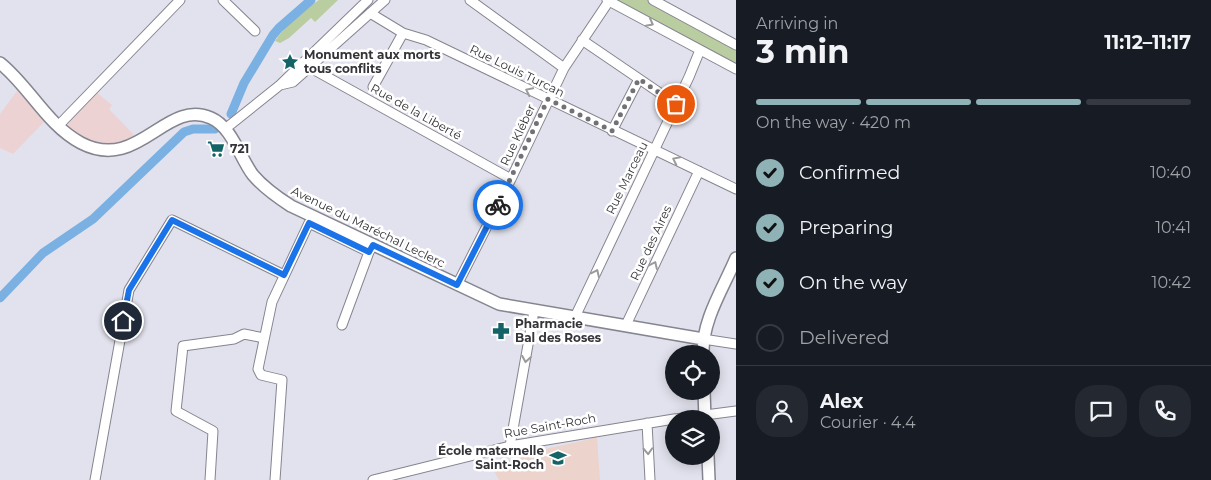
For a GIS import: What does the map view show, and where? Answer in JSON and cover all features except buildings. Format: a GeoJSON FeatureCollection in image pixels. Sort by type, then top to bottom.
{"type":"FeatureCollection","features":[{"type":"Feature","properties":{"kind":"main road"},"geometry":{"type":"LineString","coordinates":[[0,63],[58,126],[82,144],[96,149],[120,149],[133,145],[170,122],[191,115],[213,118],[224,129]]}},
{"type":"Feature","properties":{"kind":"main road","name":"Avenue du Maréchal Leclerc"},"geometry":{"type":"LineString","coordinates":[[224,129],[252,173],[271,192],[291,206],[371,248],[499,304],[702,339]]}},
{"type":"Feature","properties":{"kind":"main road"},"geometry":{"type":"LineString","coordinates":[[702,345],[702,339],[708,320],[736,258]]}},
{"type":"Feature","properties":{"kind":"main road"},"geometry":{"type":"LineString","coordinates":[[708,465],[709,480]]}},
{"type":"Feature","properties":{"kind":"street"},"geometry":{"type":"LineString","coordinates":[[58,126],[180,0]]}},
{"type":"Feature","properties":{"kind":"street"},"geometry":{"type":"LineString","coordinates":[[223,0],[255,31]]}},
{"type":"Feature","properties":{"kind":"street"},"geometry":{"type":"LineString","coordinates":[[224,129],[280,86],[368,0]]}},
{"type":"Feature","properties":{"kind":"street"},"geometry":{"type":"LineString","coordinates":[[280,86],[294,82],[385,0]]}},
{"type":"Feature","properties":{"kind":"street"},"geometry":{"type":"LineString","coordinates":[[470,0],[564,68]]}},
{"type":"Feature","properties":{"kind":"street"},"geometry":{"type":"LineString","coordinates":[[653,0],[736,45]]}},
{"type":"Feature","properties":{"kind":"street"},"geometry":{"type":"LineString","coordinates":[[608,1],[736,70]]}},
{"type":"Feature","properties":{"kind":"street","name":"Rue Kléber"},"geometry":{"type":"LineString","coordinates":[[457,285],[511,179],[564,68],[608,1]]}},
{"type":"Feature","properties":{"kind":"street","name":"Rue Louis Turcan"},"geometry":{"type":"LineString","coordinates":[[370,13],[403,33],[426,40],[736,189]]}},
{"type":"Feature","properties":{"kind":"street"},"geometry":{"type":"LineString","coordinates":[[373,87],[403,33]]}},
{"type":"Feature","properties":{"kind":"street"},"geometry":{"type":"LineString","coordinates":[[582,40],[676,104]]}},
{"type":"Feature","properties":{"kind":"street","name":"Rue Marceau"},"geometry":{"type":"LineString","coordinates":[[575,317],[655,150],[700,50]]}},
{"type":"Feature","properties":{"kind":"street","name":"Rue de la Liberté"},"geometry":{"type":"LineString","coordinates":[[309,67],[511,179]]}},
{"type":"Feature","properties":{"kind":"street"},"geometry":{"type":"LineString","coordinates":[[612,131],[639,79]]}},
{"type":"Feature","properties":{"kind":"street","name":"Rue des Aires"},"geometry":{"type":"LineString","coordinates":[[626,325],[698,171]]}},
{"type":"Feature","properties":{"kind":"street"},"geometry":{"type":"LineString","coordinates":[[95,480],[129,290],[172,220],[284,275]]}},
{"type":"Feature","properties":{"kind":"street"},"geometry":{"type":"LineString","coordinates":[[275,480],[282,383],[280,379],[261,375],[258,372],[272,302],[309,223],[371,248],[342,325]]}},
{"type":"Feature","properties":{"kind":"street"},"geometry":{"type":"LineString","coordinates":[[510,446],[534,311]]}},
{"type":"Feature","properties":{"kind":"street"},"geometry":{"type":"LineString","coordinates":[[210,480],[213,431],[176,411],[182,346],[234,339],[244,334],[264,338]]}},
{"type":"Feature","properties":{"kind":"street","name":"Avenue du Maréchal Leclerc"},"geometry":{"type":"LineString","coordinates":[[702,339],[736,344]]}},
{"type":"Feature","properties":{"kind":"street","name":"Rue Saint-Roch"},"geometry":{"type":"LineString","coordinates":[[720,414],[736,411]]}},
{"type":"Feature","properties":{"kind":"street","name":"Rue Saint-Roch"},"geometry":{"type":"LineString","coordinates":[[373,480],[510,446],[665,420]]}},
{"type":"Feature","properties":{"kind":"street"},"geometry":{"type":"LineString","coordinates":[[647,423],[650,480]]}},
{"type":"Feature","properties":{"kind":"shaded area"},"geometry":{"type":"Polygon","coordinates":[[[17,91],[46,120],[13,154],[0,148],[0,114],[17,91]]]}},
{"type":"Feature","properties":{"kind":"shaded area"},"geometry":{"type":"Polygon","coordinates":[[[96,92],[112,105],[109,109],[136,137],[120,143],[93,143],[66,127],[70,121],[68,119],[96,92]]]}},
{"type":"Feature","properties":{"kind":"shaded area","name":"École maternelle Saint-Roch"},"geometry":{"type":"Polygon","coordinates":[[[597,437],[600,480],[499,480],[490,464],[545,452],[545,449],[597,437]]]}},
{"type":"Feature","properties":{"kind":"green space"},"geometry":{"type":"Polygon","coordinates":[[[319,0],[338,0],[315,22],[311,18],[289,38],[280,43],[275,41],[284,29],[319,0]]]}},
{"type":"Feature","properties":{"kind":"green space"},"geometry":{"type":"Polygon","coordinates":[[[611,0],[649,0],[736,47],[736,67],[611,0]]]}},
{"type":"Feature","properties":{"kind":"waterway"},"geometry":{"type":"LineString","coordinates":[[231,114],[244,83],[273,35],[311,0]]}},
{"type":"Feature","properties":{"kind":"waterway"},"geometry":{"type":"LineString","coordinates":[[0,298],[43,253],[93,219],[184,132],[193,129],[215,129]]}},
{"type":"Feature","properties":{"kind":"way so far"},"geometry":{"type":"LineString","coordinates":[[498,205],[548,99],[612,131],[639,79],[676,104]]}},
{"type":"Feature","properties":{"kind":"place","name":"Monument aux morts tous conflits"},"geometry":{"type":"Point","coordinates":[290,62]}},
{"type":"Feature","properties":{"kind":"place","name":"721"},"geometry":{"type":"Point","coordinates":[216,149]}},
{"type":"Feature","properties":{"kind":"place","name":"Pharmacie Bal des Roses"},"geometry":{"type":"Point","coordinates":[501,331]}},
{"type":"Feature","properties":{"kind":"place","name":"École maternelle Saint-Roch"},"geometry":{"type":"Point","coordinates":[558,458]}},
{"type":"Feature","properties":{"kind":"route"},"geometry":{"type":"LineString","coordinates":[[123,321],[129,290],[172,220],[284,275],[309,223],[369,252],[373,245],[457,285],[498,205]]}}]}
